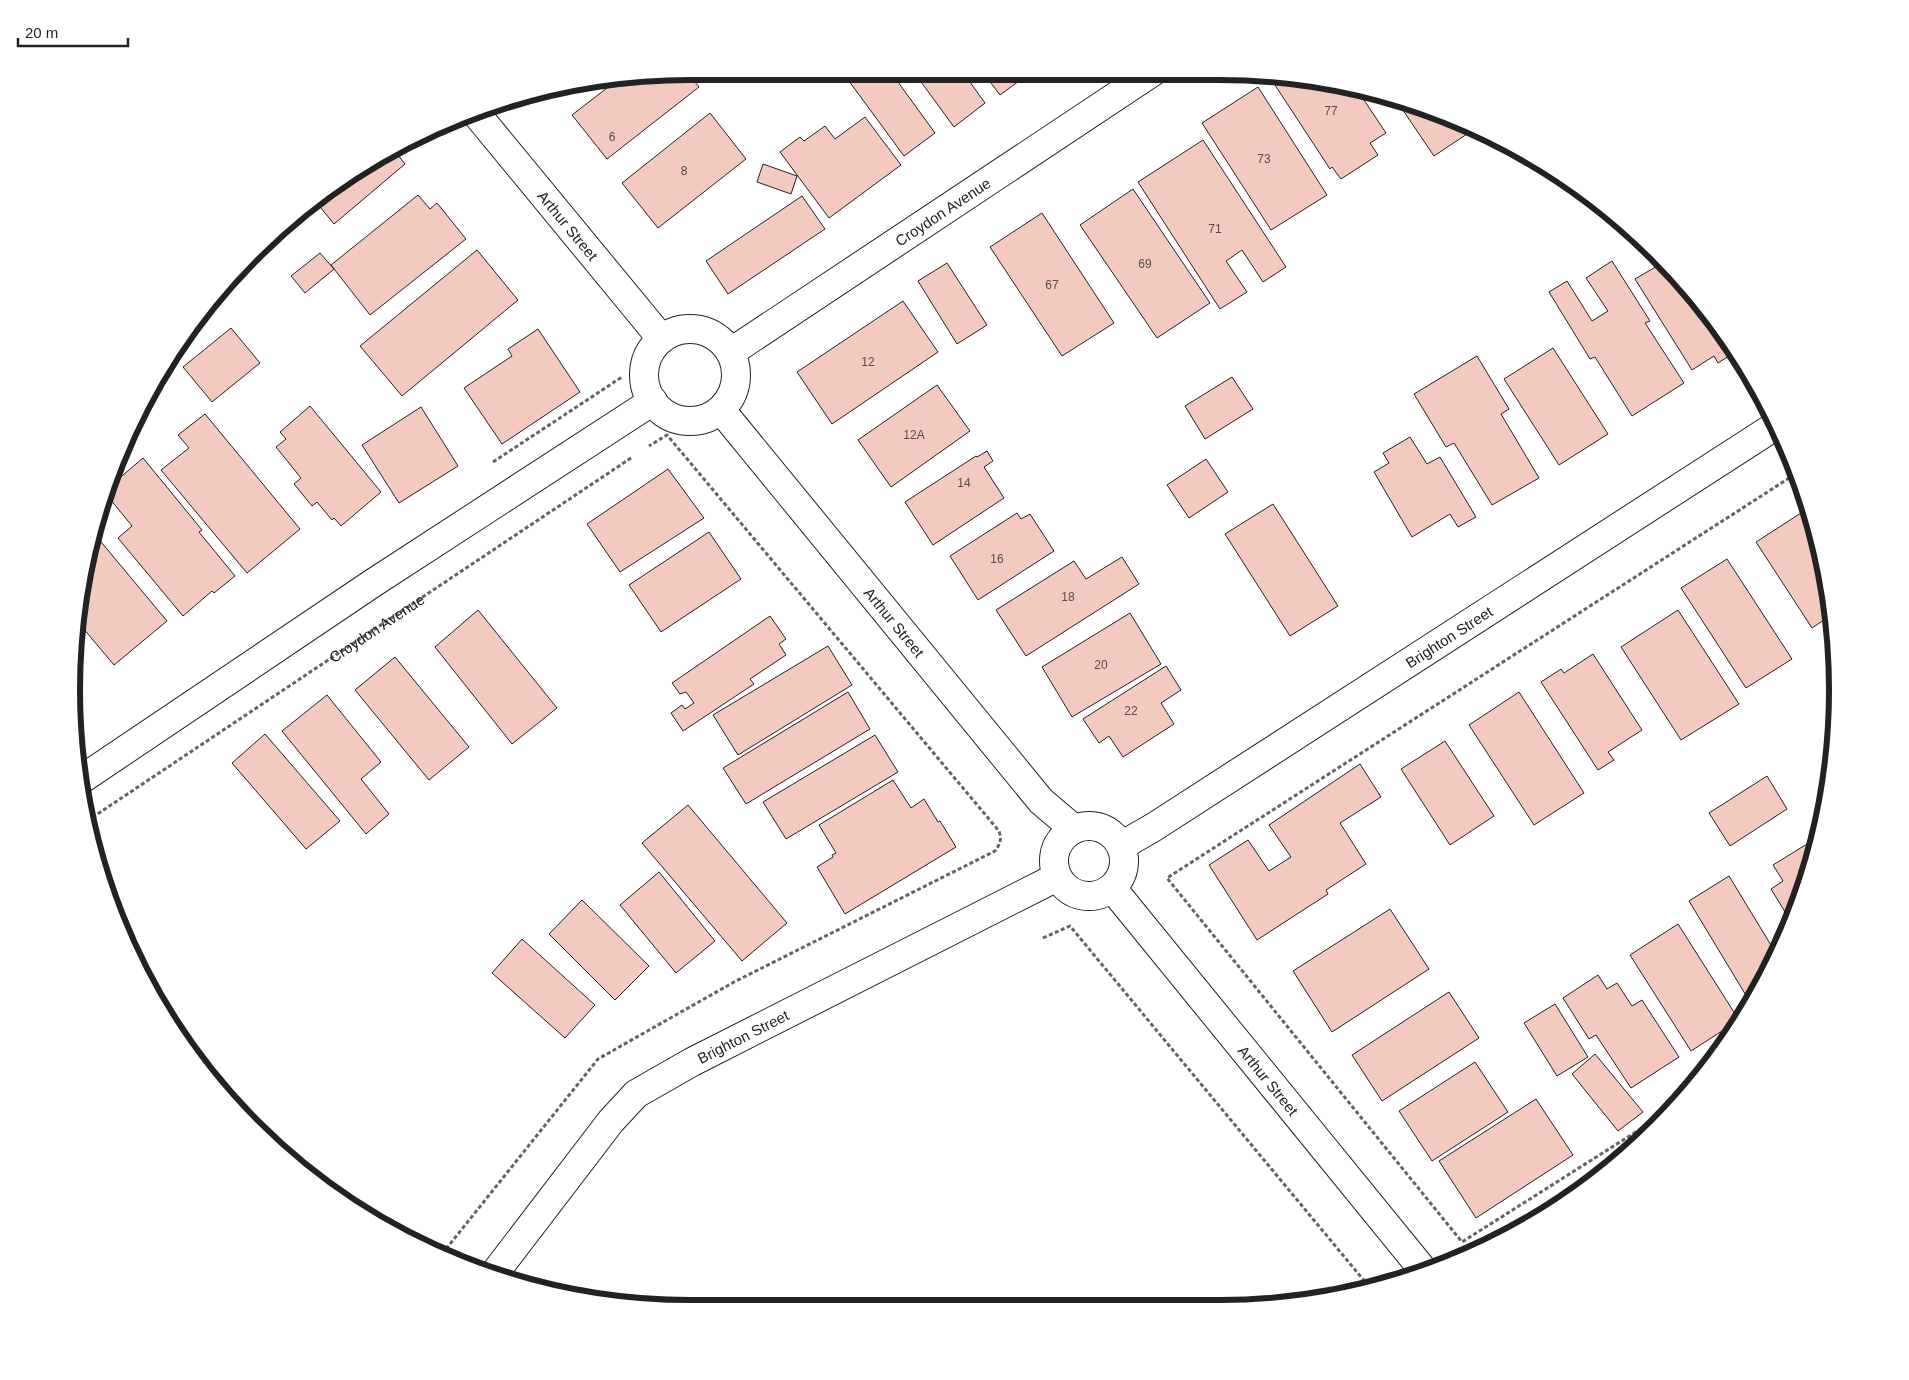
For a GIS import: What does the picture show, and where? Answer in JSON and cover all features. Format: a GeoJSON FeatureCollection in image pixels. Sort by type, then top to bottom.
{"type":"FeatureCollection","features":[{"type":"Feature","properties":{"kind":"street","name":"Croydon Avenue"},"geometry":{"type":"LineString","coordinates":[[731,352],[1140,80]]}},
{"type":"Feature","properties":{"kind":"street","name":"Arthur Street"},"geometry":{"type":"LineString","coordinates":[[479,118],[661,338]]}},
{"type":"Feature","properties":{"kind":"street"},"geometry":{"type":"LineString","coordinates":[[691,328],[707,331],[720,340],[731,352],[735,364],[735,389],[721,410],[707,418],[692,421],[677,419],[663,412],[653,401],[646,389],[644,375],[646,361],[652,349],[661,338],[675,331],[691,328]]}},
{"type":"Feature","properties":{"kind":"street"},"geometry":{"type":"LineString","coordinates":[[86,776],[373,583],[653,401]]}},
{"type":"Feature","properties":{"kind":"street","name":"Arthur Street"},"geometry":{"type":"LineString","coordinates":[[721,410],[1041,801],[1074,829]]}},
{"type":"Feature","properties":{"kind":"street","name":"Brighton Street"},"geometry":{"type":"LineString","coordinates":[[1121,846],[1162,822],[1770,429]]}},
{"type":"Feature","properties":{"kind":"street"},"geometry":{"type":"LineString","coordinates":[[1096,826],[1107,830],[1116,837],[1121,846],[1124,868],[1120,879],[1112,888],[1104,893],[1094,896],[1083,896],[1064,886],[1057,877],[1054,866],[1057,844],[1074,829],[1096,826]]}},
{"type":"Feature","properties":{"kind":"street","name":"Brighton Street"},"geometry":{"type":"LineString","coordinates":[[498,1269],[611,1121],[636,1094],[692,1062],[1057,877]]}},
{"type":"Feature","properties":{"kind":"street","name":"Arthur Street"},"geometry":{"type":"LineString","coordinates":[[1112,888],[1420,1266]]}},
{"type":"Feature","properties":{"kind":"path"},"geometry":{"type":"LineString","coordinates":[[446,1249],[598,1059],[734,982],[995,851],[1000,845],[1002,838],[999,831],[667,435],[642,451]]}},
{"type":"Feature","properties":{"kind":"path","name":"Croydon Avenue"},"geometry":{"type":"LineString","coordinates":[[94,817],[633,456]]}},
{"type":"Feature","properties":{"kind":"path"},"geometry":{"type":"LineString","coordinates":[[1644,1127],[1462,1242],[1167,878],[1791,477]]}},
{"type":"Feature","properties":{"kind":"path"},"geometry":{"type":"LineString","coordinates":[[1043,938],[1070,926],[1365,1282]]}},
{"type":"Feature","properties":{"kind":"building"},"geometry":{"type":"Polygon","coordinates":[[[693,80],[699,87],[607,159],[572,115],[611,85],[650,81],[693,80]]]}},
{"type":"Feature","properties":{"kind":"building"},"geometry":{"type":"Polygon","coordinates":[[[848,80],[897,80],[935,133],[904,156],[848,80]]]}},
{"type":"Feature","properties":{"kind":"building"},"geometry":{"type":"Polygon","coordinates":[[[920,80],[968,80],[985,103],[954,127],[920,80]]]}},
{"type":"Feature","properties":{"kind":"building"},"geometry":{"type":"Polygon","coordinates":[[[989,80],[1020,80],[1000,95],[989,80]]]}},
{"type":"Feature","properties":{"kind":"building"},"geometry":{"type":"Polygon","coordinates":[[[1273,82],[1299,85],[1362,98],[1386,133],[1370,143],[1378,155],[1341,179],[1332,167],[1330,169],[1273,82]]]}},
{"type":"Feature","properties":{"kind":"building"},"geometry":{"type":"Polygon","coordinates":[[[1258,87],[1327,195],[1271,230],[1202,123],[1258,87]]]}},
{"type":"Feature","properties":{"kind":"building"},"geometry":{"type":"Polygon","coordinates":[[[1401,108],[1468,133],[1434,156],[1401,108]]]}},
{"type":"Feature","properties":{"kind":"building"},"geometry":{"type":"Polygon","coordinates":[[[710,113],[746,159],[658,228],[622,183],[710,113]]]}},
{"type":"Feature","properties":{"kind":"building"},"geometry":{"type":"Polygon","coordinates":[[[865,117],[901,165],[829,218],[780,152],[800,137],[804,141],[825,126],[835,139],[865,117]]]}},
{"type":"Feature","properties":{"kind":"building"},"geometry":{"type":"Polygon","coordinates":[[[1203,140],[1286,267],[1263,282],[1242,250],[1226,261],[1247,292],[1220,309],[1138,182],[1203,140]]]}},
{"type":"Feature","properties":{"kind":"building"},"geometry":{"type":"Polygon","coordinates":[[[398,155],[405,164],[334,224],[319,206],[351,183],[398,155]]]}},
{"type":"Feature","properties":{"kind":"building"},"geometry":{"type":"Polygon","coordinates":[[[763,164],[797,176],[791,194],[757,182],[763,164]]]}},
{"type":"Feature","properties":{"kind":"building"},"geometry":{"type":"Polygon","coordinates":[[[1133,189],[1210,303],[1157,338],[1080,225],[1133,189]]]}},
{"type":"Feature","properties":{"kind":"building"},"geometry":{"type":"Polygon","coordinates":[[[418,195],[430,209],[437,203],[466,239],[370,315],[331,265],[418,195]]]}},
{"type":"Feature","properties":{"kind":"building"},"geometry":{"type":"Polygon","coordinates":[[[802,196],[825,229],[728,294],[706,261],[802,196]]]}},
{"type":"Feature","properties":{"kind":"building"},"geometry":{"type":"Polygon","coordinates":[[[1042,213],[1114,323],[1062,356],[990,247],[1042,213]]]}},
{"type":"Feature","properties":{"kind":"building"},"geometry":{"type":"Polygon","coordinates":[[[477,250],[518,300],[402,396],[360,346],[477,250]]]}},
{"type":"Feature","properties":{"kind":"building"},"geometry":{"type":"Polygon","coordinates":[[[320,253],[334,269],[305,293],[291,276],[320,253]]]}},
{"type":"Feature","properties":{"kind":"building"},"geometry":{"type":"Polygon","coordinates":[[[1612,261],[1650,321],[1645,323],[1684,383],[1632,416],[1595,357],[1590,359],[1549,292],[1567,281],[1592,321],[1608,311],[1586,278],[1612,261]]]}},
{"type":"Feature","properties":{"kind":"building"},"geometry":{"type":"Polygon","coordinates":[[[947,263],[987,325],[957,344],[918,281],[947,263]]]}},
{"type":"Feature","properties":{"kind":"building"},"geometry":{"type":"Polygon","coordinates":[[[1657,266],[1678,288],[1703,319],[1729,356],[1718,363],[1714,356],[1692,370],[1635,279],[1657,266]]]}},
{"type":"Feature","properties":{"kind":"building"},"geometry":{"type":"Polygon","coordinates":[[[903,301],[938,352],[832,424],[797,372],[903,301]]]}},
{"type":"Feature","properties":{"kind":"building"},"geometry":{"type":"Polygon","coordinates":[[[231,328],[260,363],[212,402],[183,367],[231,328]]]}},
{"type":"Feature","properties":{"kind":"building"},"geometry":{"type":"Polygon","coordinates":[[[538,329],[580,392],[502,444],[464,388],[512,356],[508,349],[538,329]]]}},
{"type":"Feature","properties":{"kind":"building"},"geometry":{"type":"Polygon","coordinates":[[[1553,348],[1608,434],[1559,465],[1504,379],[1553,348]]]}},
{"type":"Feature","properties":{"kind":"building"},"geometry":{"type":"Polygon","coordinates":[[[1477,356],[1509,409],[1501,414],[1539,478],[1492,505],[1454,443],[1446,447],[1414,394],[1477,356]]]}},
{"type":"Feature","properties":{"kind":"building"},"geometry":{"type":"Polygon","coordinates":[[[1232,377],[1253,409],[1205,439],[1185,406],[1232,377]]]}},
{"type":"Feature","properties":{"kind":"building"},"geometry":{"type":"Polygon","coordinates":[[[937,385],[970,431],[891,487],[858,440],[937,385]]]}},
{"type":"Feature","properties":{"kind":"building"},"geometry":{"type":"Polygon","coordinates":[[[310,406],[381,492],[341,526],[334,518],[332,520],[317,502],[312,506],[294,484],[301,478],[276,447],[286,439],[280,432],[310,406]]]}},
{"type":"Feature","properties":{"kind":"building"},"geometry":{"type":"Polygon","coordinates":[[[421,407],[458,466],[399,503],[362,445],[421,407]]]}},
{"type":"Feature","properties":{"kind":"building"},"geometry":{"type":"Polygon","coordinates":[[[205,414],[300,529],[247,573],[161,470],[189,448],[178,435],[205,414]]]}},
{"type":"Feature","properties":{"kind":"building"},"geometry":{"type":"Polygon","coordinates":[[[1410,437],[1427,464],[1440,457],[1476,517],[1458,527],[1450,514],[1412,537],[1374,472],[1389,463],[1383,453],[1410,437]]]}},
{"type":"Feature","properties":{"kind":"building"},"geometry":{"type":"Polygon","coordinates":[[[987,451],[993,461],[984,467],[1004,498],[933,545],[905,502],[976,456],[987,451]]]}},
{"type":"Feature","properties":{"kind":"building"},"geometry":{"type":"Polygon","coordinates":[[[143,458],[202,530],[199,532],[235,576],[214,593],[212,591],[183,616],[118,538],[132,526],[110,499],[117,480],[143,458]]]}},
{"type":"Feature","properties":{"kind":"building"},"geometry":{"type":"Polygon","coordinates":[[[1206,459],[1228,492],[1189,518],[1167,485],[1206,459]]]}},
{"type":"Feature","properties":{"kind":"building"},"geometry":{"type":"Polygon","coordinates":[[[668,469],[704,518],[620,572],[587,524],[668,469]]]}},
{"type":"Feature","properties":{"kind":"building"},"geometry":{"type":"Polygon","coordinates":[[[1273,504],[1338,606],[1290,636],[1225,534],[1273,504]]]}},
{"type":"Feature","properties":{"kind":"building"},"geometry":{"type":"Polygon","coordinates":[[[1017,513],[1021,519],[1030,514],[1054,551],[978,600],[950,556],[1017,513]]]}},
{"type":"Feature","properties":{"kind":"building"},"geometry":{"type":"Polygon","coordinates":[[[1801,513],[1808,532],[1817,571],[1825,619],[1812,628],[1756,542],[1801,513]]]}},
{"type":"Feature","properties":{"kind":"building"},"geometry":{"type":"Polygon","coordinates":[[[709,532],[741,579],[661,632],[629,585],[709,532]]]}},
{"type":"Feature","properties":{"kind":"building"},"geometry":{"type":"Polygon","coordinates":[[[99,540],[167,621],[114,665],[83,628],[92,571],[99,540]]]}},
{"type":"Feature","properties":{"kind":"building"},"geometry":{"type":"Polygon","coordinates":[[[1122,557],[1139,584],[1026,656],[996,610],[1074,561],[1086,579],[1122,557]]]}},
{"type":"Feature","properties":{"kind":"building"},"geometry":{"type":"Polygon","coordinates":[[[1727,559],[1792,659],[1746,688],[1681,588],[1727,559]]]}},
{"type":"Feature","properties":{"kind":"building"},"geometry":{"type":"Polygon","coordinates":[[[478,610],[557,708],[512,744],[435,647],[478,610]]]}},
{"type":"Feature","properties":{"kind":"building"},"geometry":{"type":"Polygon","coordinates":[[[1678,610],[1739,704],[1681,740],[1621,647],[1678,610]]]}},
{"type":"Feature","properties":{"kind":"building"},"geometry":{"type":"Polygon","coordinates":[[[1130,613],[1161,664],[1072,717],[1042,667],[1130,613]]]}},
{"type":"Feature","properties":{"kind":"building"},"geometry":{"type":"Polygon","coordinates":[[[770,616],[786,639],[779,644],[786,655],[750,679],[754,684],[683,731],[671,713],[682,705],[685,709],[694,703],[686,692],[680,694],[672,683],[770,616]]]}},
{"type":"Feature","properties":{"kind":"building"},"geometry":{"type":"Polygon","coordinates":[[[828,646],[852,685],[738,755],[713,715],[828,646]]]}},
{"type":"Feature","properties":{"kind":"building"},"geometry":{"type":"Polygon","coordinates":[[[1593,654],[1642,730],[1608,752],[1614,760],[1598,770],[1541,682],[1561,669],[1564,673],[1593,654]]]}},
{"type":"Feature","properties":{"kind":"building"},"geometry":{"type":"Polygon","coordinates":[[[395,657],[469,747],[429,780],[355,690],[395,657]]]}},
{"type":"Feature","properties":{"kind":"building"},"geometry":{"type":"Polygon","coordinates":[[[1166,666],[1181,690],[1161,703],[1174,724],[1123,757],[1109,736],[1099,743],[1083,719],[1166,666]]]}},
{"type":"Feature","properties":{"kind":"building"},"geometry":{"type":"Polygon","coordinates":[[[848,692],[870,729],[746,804],[723,768],[848,692]]]}},
{"type":"Feature","properties":{"kind":"building"},"geometry":{"type":"Polygon","coordinates":[[[1519,692],[1584,793],[1534,825],[1469,725],[1519,692]]]}},
{"type":"Feature","properties":{"kind":"building"},"geometry":{"type":"Polygon","coordinates":[[[327,695],[381,762],[361,779],[389,814],[366,834],[282,731],[327,695]]]}},
{"type":"Feature","properties":{"kind":"building"},"geometry":{"type":"Polygon","coordinates":[[[265,734],[340,821],[306,849],[232,763],[265,734]]]}},
{"type":"Feature","properties":{"kind":"building"},"geometry":{"type":"Polygon","coordinates":[[[875,735],[898,772],[786,839],[763,802],[875,735]]]}},
{"type":"Feature","properties":{"kind":"building"},"geometry":{"type":"Polygon","coordinates":[[[1445,741],[1494,816],[1450,845],[1401,769],[1445,741]]]}},
{"type":"Feature","properties":{"kind":"building"},"geometry":{"type":"Polygon","coordinates":[[[1360,764],[1381,797],[1340,823],[1366,864],[1326,890],[1328,894],[1257,940],[1209,865],[1248,840],[1269,871],[1291,857],[1269,825],[1360,764]]]}},
{"type":"Feature","properties":{"kind":"building"},"geometry":{"type":"Polygon","coordinates":[[[1767,776],[1787,809],[1730,846],[1709,813],[1767,776]]]}},
{"type":"Feature","properties":{"kind":"building"},"geometry":{"type":"Polygon","coordinates":[[[893,780],[911,808],[924,799],[956,847],[845,914],[817,867],[836,853],[819,825],[893,780]]]}},
{"type":"Feature","properties":{"kind":"building"},"geometry":{"type":"Polygon","coordinates":[[[688,805],[787,923],[742,961],[642,843],[688,805]]]}},
{"type":"Feature","properties":{"kind":"building"},"geometry":{"type":"Polygon","coordinates":[[[1807,844],[1808,846],[1786,914],[1771,889],[1783,881],[1773,865],[1807,844]]]}},
{"type":"Feature","properties":{"kind":"building"},"geometry":{"type":"Polygon","coordinates":[[[659,872],[715,941],[676,973],[620,905],[659,872]]]}},
{"type":"Feature","properties":{"kind":"building"},"geometry":{"type":"Polygon","coordinates":[[[1729,876],[1772,947],[1746,996],[1689,901],[1729,876]]]}},
{"type":"Feature","properties":{"kind":"building"},"geometry":{"type":"Polygon","coordinates":[[[582,900],[649,966],[615,1000],[549,934],[582,900]]]}},
{"type":"Feature","properties":{"kind":"building"},"geometry":{"type":"Polygon","coordinates":[[[1390,909],[1429,969],[1332,1032],[1293,971],[1390,909]]]}},
{"type":"Feature","properties":{"kind":"building"},"geometry":{"type":"Polygon","coordinates":[[[1678,924],[1735,1014],[1727,1028],[1691,1051],[1630,955],[1678,924]]]}},
{"type":"Feature","properties":{"kind":"building"},"geometry":{"type":"Polygon","coordinates":[[[522,939],[595,1005],[565,1038],[492,973],[522,939]]]}},
{"type":"Feature","properties":{"kind":"building"},"geometry":{"type":"Polygon","coordinates":[[[1598,975],[1607,989],[1617,983],[1632,1006],[1642,1000],[1679,1057],[1631,1088],[1596,1035],[1589,1039],[1563,998],[1598,975]]]}},
{"type":"Feature","properties":{"kind":"building"},"geometry":{"type":"Polygon","coordinates":[[[1449,992],[1479,1038],[1382,1101],[1352,1055],[1449,992]]]}},
{"type":"Feature","properties":{"kind":"building"},"geometry":{"type":"Polygon","coordinates":[[[1555,1004],[1588,1057],[1557,1076],[1524,1023],[1555,1004]]]}},
{"type":"Feature","properties":{"kind":"building"},"geometry":{"type":"Polygon","coordinates":[[[1595,1054],[1643,1112],[1618,1131],[1572,1074],[1595,1054]]]}},
{"type":"Feature","properties":{"kind":"building"},"geometry":{"type":"Polygon","coordinates":[[[1475,1062],[1508,1112],[1432,1161],[1399,1111],[1475,1062]]]}},
{"type":"Feature","properties":{"kind":"building"},"geometry":{"type":"Polygon","coordinates":[[[1536,1099],[1573,1155],[1476,1218],[1439,1161],[1536,1099]]]}}]}
